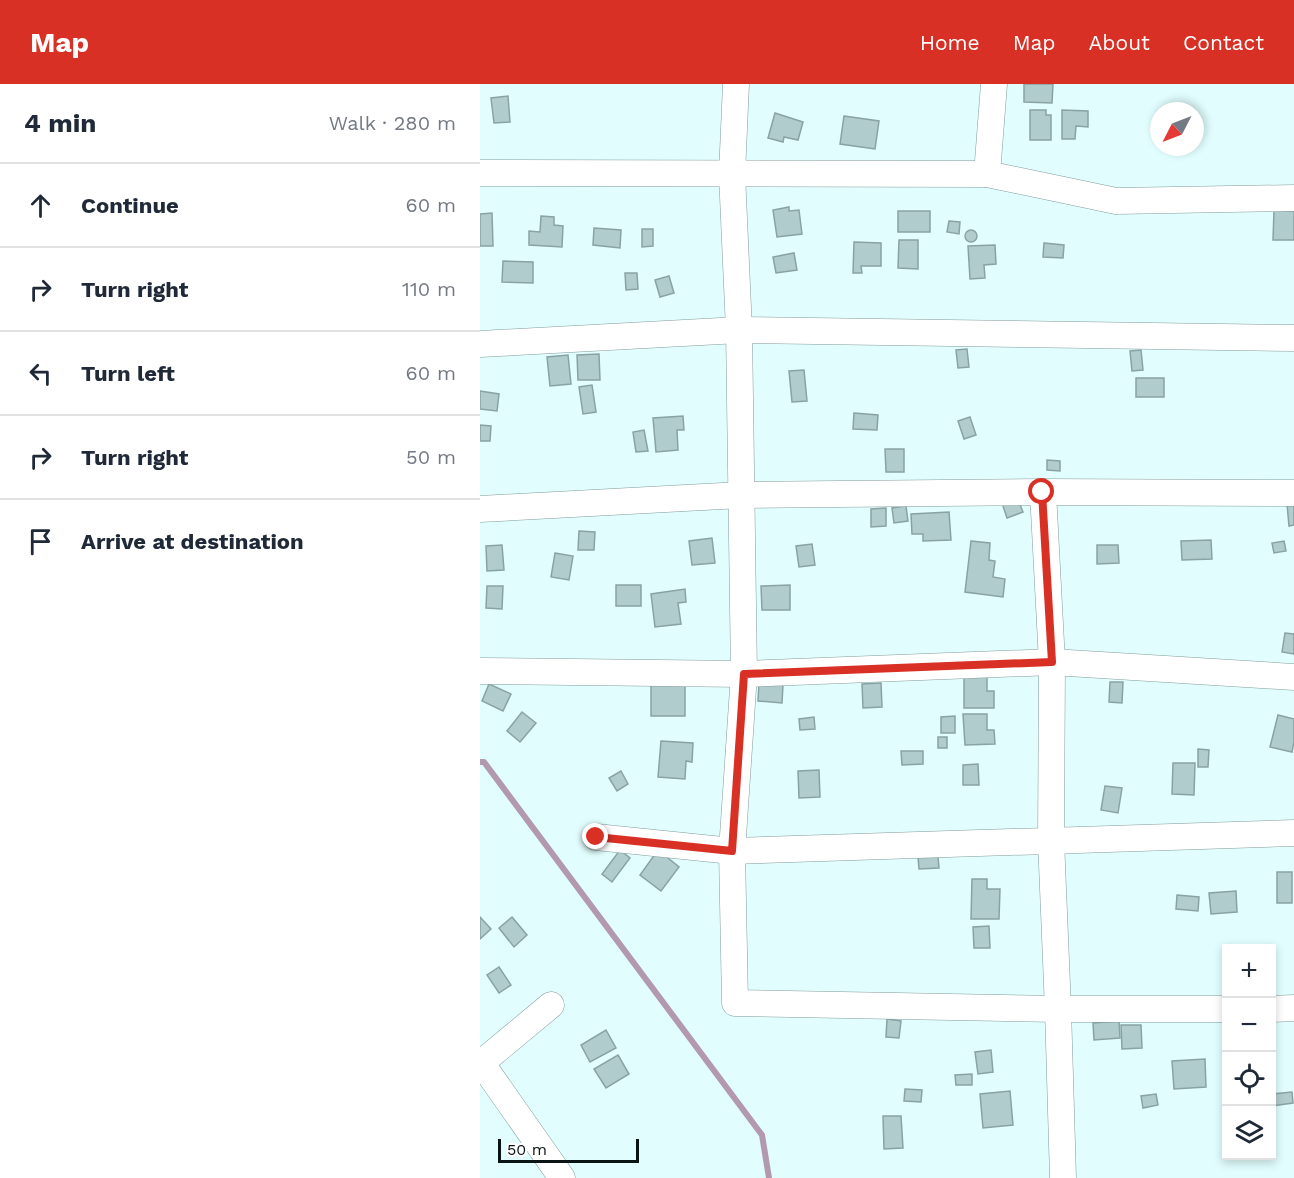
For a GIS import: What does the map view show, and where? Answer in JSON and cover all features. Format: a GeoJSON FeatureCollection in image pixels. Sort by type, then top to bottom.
{"type":"FeatureCollection","features":[{"type":"Feature","properties":{"kind":"street"},"geometry":{"type":"LineString","coordinates":[[736,84],[732,174],[739,330],[744,674],[732,851],[735,1003],[1058,1009],[1222,1009]]}},
{"type":"Feature","properties":{"kind":"street"},"geometry":{"type":"LineString","coordinates":[[987,174],[994,84]]}},
{"type":"Feature","properties":{"kind":"street"},"geometry":{"type":"LineString","coordinates":[[480,173],[987,174],[1116,201],[1294,198]]}},
{"type":"Feature","properties":{"kind":"street"},"geometry":{"type":"LineString","coordinates":[[480,344],[739,330],[1294,338]]}},
{"type":"Feature","properties":{"kind":"street"},"geometry":{"type":"LineString","coordinates":[[1042,492],[1052,662],[1051,840],[1063,1178]]}},
{"type":"Feature","properties":{"kind":"street"},"geometry":{"type":"LineString","coordinates":[[480,509],[741,495],[1042,492],[1294,493]]}},
{"type":"Feature","properties":{"kind":"street"},"geometry":{"type":"LineString","coordinates":[[480,671],[744,674],[1052,662],[1294,677]]}},
{"type":"Feature","properties":{"kind":"street"},"geometry":{"type":"LineString","coordinates":[[596,837],[732,851],[1294,833]]}},
{"type":"Feature","properties":{"kind":"street"},"geometry":{"type":"LineString","coordinates":[[551,1005],[480,1063],[562,1178]]}},
{"type":"Feature","properties":{"kind":"street"},"geometry":{"type":"LineString","coordinates":[[1276,1008],[1294,1008]]}},
{"type":"Feature","properties":{"kind":"building"},"geometry":{"type":"Polygon","coordinates":[[[1024,84],[1053,84],[1052,103],[1024,102],[1024,84]]]}},
{"type":"Feature","properties":{"kind":"building"},"geometry":{"type":"Polygon","coordinates":[[[508,96],[510,122],[494,123],[491,98],[508,96]]]}},
{"type":"Feature","properties":{"kind":"building"},"geometry":{"type":"Polygon","coordinates":[[[1030,110],[1046,110],[1046,115],[1051,115],[1051,140],[1030,140],[1030,110]]]}},
{"type":"Feature","properties":{"kind":"building"},"geometry":{"type":"Polygon","coordinates":[[[1062,110],[1088,111],[1088,127],[1076,126],[1075,139],[1062,139],[1062,110]]]}},
{"type":"Feature","properties":{"kind":"building"},"geometry":{"type":"Polygon","coordinates":[[[775,113],[803,122],[798,140],[784,137],[783,142],[768,138],[775,113]]]}},
{"type":"Feature","properties":{"kind":"building"},"geometry":{"type":"Polygon","coordinates":[[[844,116],[879,121],[875,149],[840,144],[844,116]]]}},
{"type":"Feature","properties":{"kind":"building"},"geometry":{"type":"Polygon","coordinates":[[[789,207],[789,211],[799,210],[802,234],[777,237],[773,210],[789,207]]]}},
{"type":"Feature","properties":{"kind":"building"},"geometry":{"type":"Polygon","coordinates":[[[898,211],[930,211],[930,232],[898,232],[898,211]]]}},
{"type":"Feature","properties":{"kind":"building"},"geometry":{"type":"Polygon","coordinates":[[[1274,211],[1294,211],[1294,240],[1273,240],[1274,211]]]}},
{"type":"Feature","properties":{"kind":"building"},"geometry":{"type":"Polygon","coordinates":[[[492,213],[493,246],[480,246],[480,214],[492,213]]]}},
{"type":"Feature","properties":{"kind":"building"},"geometry":{"type":"Polygon","coordinates":[[[541,216],[554,217],[554,225],[563,226],[562,247],[529,245],[529,231],[540,232],[541,216]]]}},
{"type":"Feature","properties":{"kind":"building"},"geometry":{"type":"Polygon","coordinates":[[[949,221],[960,222],[959,234],[947,232],[949,221]]]}},
{"type":"Feature","properties":{"kind":"building"},"geometry":{"type":"Polygon","coordinates":[[[594,228],[621,230],[620,248],[593,245],[594,228]]]}},
{"type":"Feature","properties":{"kind":"building"},"geometry":{"type":"Polygon","coordinates":[[[642,229],[653,229],[653,246],[642,247],[642,229]]]}},
{"type":"Feature","properties":{"kind":"building"},"geometry":{"type":"Polygon","coordinates":[[[973,230],[977,236],[973,242],[969,242],[965,234],[973,230]]]}},
{"type":"Feature","properties":{"kind":"building"},"geometry":{"type":"Polygon","coordinates":[[[899,240],[918,240],[918,269],[898,268],[899,240]]]}},
{"type":"Feature","properties":{"kind":"building"},"geometry":{"type":"Polygon","coordinates":[[[854,242],[881,243],[881,266],[861,266],[862,273],[853,273],[854,242]]]}},
{"type":"Feature","properties":{"kind":"building"},"geometry":{"type":"Polygon","coordinates":[[[1044,243],[1064,245],[1063,258],[1043,257],[1044,243]]]}},
{"type":"Feature","properties":{"kind":"building"},"geometry":{"type":"Polygon","coordinates":[[[995,245],[996,264],[984,265],[985,278],[970,279],[968,246],[995,245]]]}},
{"type":"Feature","properties":{"kind":"building"},"geometry":{"type":"Polygon","coordinates":[[[794,253],[797,270],[776,273],[773,257],[794,253]]]}},
{"type":"Feature","properties":{"kind":"building"},"geometry":{"type":"Polygon","coordinates":[[[503,261],[533,262],[533,283],[502,282],[503,261]]]}},
{"type":"Feature","properties":{"kind":"building"},"geometry":{"type":"Polygon","coordinates":[[[625,273],[637,273],[638,289],[626,290],[625,273]]]}},
{"type":"Feature","properties":{"kind":"building"},"geometry":{"type":"Polygon","coordinates":[[[669,276],[674,293],[660,297],[655,280],[669,276]]]}},
{"type":"Feature","properties":{"kind":"building"},"geometry":{"type":"Polygon","coordinates":[[[967,349],[969,367],[958,368],[956,350],[967,349]]]}},
{"type":"Feature","properties":{"kind":"building"},"geometry":{"type":"Polygon","coordinates":[[[1141,350],[1143,370],[1132,371],[1130,351],[1141,350]]]}},
{"type":"Feature","properties":{"kind":"building"},"geometry":{"type":"Polygon","coordinates":[[[599,354],[600,380],[578,380],[577,355],[599,354]]]}},
{"type":"Feature","properties":{"kind":"building"},"geometry":{"type":"Polygon","coordinates":[[[568,355],[571,384],[550,386],[547,357],[568,355]]]}},
{"type":"Feature","properties":{"kind":"building"},"geometry":{"type":"Polygon","coordinates":[[[804,370],[807,401],[792,402],[789,371],[804,370]]]}},
{"type":"Feature","properties":{"kind":"building"},"geometry":{"type":"Polygon","coordinates":[[[1136,378],[1164,378],[1164,397],[1136,397],[1136,378]]]}},
{"type":"Feature","properties":{"kind":"building"},"geometry":{"type":"Polygon","coordinates":[[[592,385],[596,412],[583,414],[579,387],[592,385]]]}},
{"type":"Feature","properties":{"kind":"building"},"geometry":{"type":"Polygon","coordinates":[[[480,391],[499,394],[497,411],[480,409],[480,391]]]}},
{"type":"Feature","properties":{"kind":"building"},"geometry":{"type":"Polygon","coordinates":[[[854,413],[878,415],[877,430],[853,429],[854,413]]]}},
{"type":"Feature","properties":{"kind":"building"},"geometry":{"type":"Polygon","coordinates":[[[683,416],[684,430],[677,430],[678,450],[656,452],[653,418],[683,416]]]}},
{"type":"Feature","properties":{"kind":"building"},"geometry":{"type":"Polygon","coordinates":[[[970,417],[976,435],[964,439],[958,421],[970,417]]]}},
{"type":"Feature","properties":{"kind":"building"},"geometry":{"type":"Polygon","coordinates":[[[480,425],[491,426],[490,441],[480,441],[480,425]]]}},
{"type":"Feature","properties":{"kind":"building"},"geometry":{"type":"Polygon","coordinates":[[[644,430],[648,451],[636,452],[633,432],[644,430]]]}},
{"type":"Feature","properties":{"kind":"building"},"geometry":{"type":"Polygon","coordinates":[[[885,449],[904,449],[904,472],[886,472],[885,449]]]}},
{"type":"Feature","properties":{"kind":"building"},"geometry":{"type":"Polygon","coordinates":[[[1047,460],[1060,461],[1060,471],[1047,470],[1047,460]]]}},
{"type":"Feature","properties":{"kind":"building"},"geometry":{"type":"Polygon","coordinates":[[[1017,497],[1023,512],[1007,518],[1002,503],[1017,497]]]}},
{"type":"Feature","properties":{"kind":"building"},"geometry":{"type":"Polygon","coordinates":[[[1287,504],[1294,504],[1294,525],[1289,526],[1287,504]]]}},
{"type":"Feature","properties":{"kind":"building"},"geometry":{"type":"Polygon","coordinates":[[[906,506],[908,521],[894,523],[892,508],[906,506]]]}},
{"type":"Feature","properties":{"kind":"building"},"geometry":{"type":"Polygon","coordinates":[[[886,508],[886,526],[871,527],[871,509],[886,508]]]}},
{"type":"Feature","properties":{"kind":"building"},"geometry":{"type":"Polygon","coordinates":[[[949,512],[951,540],[923,541],[923,534],[912,534],[911,514],[949,512]]]}},
{"type":"Feature","properties":{"kind":"building"},"geometry":{"type":"Polygon","coordinates":[[[579,531],[595,532],[594,550],[578,550],[579,531]]]}},
{"type":"Feature","properties":{"kind":"building"},"geometry":{"type":"Polygon","coordinates":[[[712,538],[715,563],[692,565],[689,541],[712,538]]]}},
{"type":"Feature","properties":{"kind":"building"},"geometry":{"type":"Polygon","coordinates":[[[1211,540],[1212,559],[1182,560],[1181,541],[1211,540]]]}},
{"type":"Feature","properties":{"kind":"building"},"geometry":{"type":"Polygon","coordinates":[[[971,541],[990,543],[989,560],[995,561],[993,577],[1005,579],[1003,597],[965,592],[971,541]]]}},
{"type":"Feature","properties":{"kind":"building"},"geometry":{"type":"Polygon","coordinates":[[[1284,541],[1286,551],[1274,553],[1272,543],[1284,541]]]}},
{"type":"Feature","properties":{"kind":"building"},"geometry":{"type":"Polygon","coordinates":[[[812,544],[815,565],[799,567],[796,546],[812,544]]]}},
{"type":"Feature","properties":{"kind":"building"},"geometry":{"type":"Polygon","coordinates":[[[502,545],[504,570],[487,571],[486,546],[502,545]]]}},
{"type":"Feature","properties":{"kind":"building"},"geometry":{"type":"Polygon","coordinates":[[[1097,545],[1118,545],[1119,563],[1097,564],[1097,545]]]}},
{"type":"Feature","properties":{"kind":"building"},"geometry":{"type":"Polygon","coordinates":[[[555,553],[573,556],[569,580],[551,577],[555,553]]]}},
{"type":"Feature","properties":{"kind":"building"},"geometry":{"type":"Polygon","coordinates":[[[616,585],[641,585],[641,606],[616,606],[616,585]]]}},
{"type":"Feature","properties":{"kind":"building"},"geometry":{"type":"Polygon","coordinates":[[[790,585],[790,610],[762,610],[761,586],[790,585]]]}},
{"type":"Feature","properties":{"kind":"building"},"geometry":{"type":"Polygon","coordinates":[[[487,586],[503,586],[502,609],[486,608],[487,586]]]}},
{"type":"Feature","properties":{"kind":"building"},"geometry":{"type":"Polygon","coordinates":[[[685,589],[686,602],[678,603],[681,624],[655,627],[651,594],[685,589]]]}},
{"type":"Feature","properties":{"kind":"building"},"geometry":{"type":"Polygon","coordinates":[[[1285,633],[1294,634],[1294,654],[1282,652],[1285,633]]]}},
{"type":"Feature","properties":{"kind":"building"},"geometry":{"type":"Polygon","coordinates":[[[651,673],[685,684],[685,716],[651,716],[651,673]]]}},
{"type":"Feature","properties":{"kind":"building"},"geometry":{"type":"Polygon","coordinates":[[[964,676],[987,676],[987,691],[994,691],[994,708],[964,708],[964,676]]]}},
{"type":"Feature","properties":{"kind":"building"},"geometry":{"type":"Polygon","coordinates":[[[1110,682],[1123,682],[1122,703],[1109,702],[1110,682]]]}},
{"type":"Feature","properties":{"kind":"building"},"geometry":{"type":"Polygon","coordinates":[[[759,683],[783,685],[782,703],[758,701],[759,683]]]}},
{"type":"Feature","properties":{"kind":"building"},"geometry":{"type":"Polygon","coordinates":[[[881,683],[882,707],[863,708],[862,684],[881,683]]]}},
{"type":"Feature","properties":{"kind":"building"},"geometry":{"type":"Polygon","coordinates":[[[489,684],[511,694],[503,711],[482,701],[489,684]]]}},
{"type":"Feature","properties":{"kind":"building"},"geometry":{"type":"Polygon","coordinates":[[[522,712],[536,723],[520,742],[507,731],[522,712]]]}},
{"type":"Feature","properties":{"kind":"building"},"geometry":{"type":"Polygon","coordinates":[[[963,714],[987,714],[987,730],[994,730],[995,744],[965,745],[963,714]]]}},
{"type":"Feature","properties":{"kind":"building"},"geometry":{"type":"Polygon","coordinates":[[[1278,715],[1294,719],[1292,752],[1270,747],[1278,715]]]}},
{"type":"Feature","properties":{"kind":"building"},"geometry":{"type":"Polygon","coordinates":[[[955,716],[955,733],[941,733],[941,717],[955,716]]]}},
{"type":"Feature","properties":{"kind":"building"},"geometry":{"type":"Polygon","coordinates":[[[814,717],[815,729],[800,730],[799,719],[814,717]]]}},
{"type":"Feature","properties":{"kind":"building"},"geometry":{"type":"Polygon","coordinates":[[[938,737],[947,737],[947,748],[938,748],[938,737]]]}},
{"type":"Feature","properties":{"kind":"building"},"geometry":{"type":"Polygon","coordinates":[[[661,741],[693,743],[692,762],[686,761],[685,779],[658,777],[661,741]]]}},
{"type":"Feature","properties":{"kind":"building"},"geometry":{"type":"Polygon","coordinates":[[[1198,749],[1209,750],[1208,767],[1198,767],[1198,749]]]}},
{"type":"Feature","properties":{"kind":"building"},"geometry":{"type":"Polygon","coordinates":[[[901,751],[923,751],[923,764],[902,765],[901,751]]]}},
{"type":"Feature","properties":{"kind":"building"},"geometry":{"type":"Polygon","coordinates":[[[1173,763],[1195,763],[1194,795],[1172,794],[1173,763]]]}},
{"type":"Feature","properties":{"kind":"building"},"geometry":{"type":"Polygon","coordinates":[[[978,764],[979,785],[963,785],[963,765],[978,764]]]}},
{"type":"Feature","properties":{"kind":"building"},"geometry":{"type":"Polygon","coordinates":[[[819,770],[820,797],[799,798],[798,771],[819,770]]]}},
{"type":"Feature","properties":{"kind":"building"},"geometry":{"type":"Polygon","coordinates":[[[621,771],[628,784],[617,791],[609,778],[621,771]]]}},
{"type":"Feature","properties":{"kind":"building"},"geometry":{"type":"Polygon","coordinates":[[[1105,786],[1122,788],[1118,813],[1101,810],[1105,786]]]}},
{"type":"Feature","properties":{"kind":"building"},"geometry":{"type":"Polygon","coordinates":[[[620,850],[630,858],[612,882],[602,874],[620,850]]]}},
{"type":"Feature","properties":{"kind":"building"},"geometry":{"type":"Polygon","coordinates":[[[658,850],[679,867],[661,891],[640,875],[658,850]]]}},
{"type":"Feature","properties":{"kind":"building"},"geometry":{"type":"Polygon","coordinates":[[[938,856],[939,868],[919,869],[918,857],[938,856]]]}},
{"type":"Feature","properties":{"kind":"building"},"geometry":{"type":"Polygon","coordinates":[[[1277,872],[1292,872],[1292,903],[1277,903],[1277,872]]]}},
{"type":"Feature","properties":{"kind":"building"},"geometry":{"type":"Polygon","coordinates":[[[972,879],[987,879],[987,889],[1000,889],[999,919],[971,919],[972,879]]]}},
{"type":"Feature","properties":{"kind":"building"},"geometry":{"type":"Polygon","coordinates":[[[1236,891],[1237,912],[1211,914],[1209,893],[1236,891]]]}},
{"type":"Feature","properties":{"kind":"building"},"geometry":{"type":"Polygon","coordinates":[[[1177,895],[1199,897],[1198,911],[1176,909],[1177,895]]]}},
{"type":"Feature","properties":{"kind":"building"},"geometry":{"type":"Polygon","coordinates":[[[480,917],[491,929],[480,939],[480,917]]]}},
{"type":"Feature","properties":{"kind":"building"},"geometry":{"type":"Polygon","coordinates":[[[512,917],[527,935],[514,947],[499,928],[512,917]]]}},
{"type":"Feature","properties":{"kind":"building"},"geometry":{"type":"Polygon","coordinates":[[[989,926],[990,948],[974,948],[973,927],[989,926]]]}},
{"type":"Feature","properties":{"kind":"building"},"geometry":{"type":"Polygon","coordinates":[[[499,967],[511,985],[499,993],[487,975],[499,967]]]}},
{"type":"Feature","properties":{"kind":"building"},"geometry":{"type":"Polygon","coordinates":[[[887,1019],[901,1021],[899,1038],[886,1037],[887,1019]]]}},
{"type":"Feature","properties":{"kind":"building"},"geometry":{"type":"Polygon","coordinates":[[[1119,1021],[1120,1038],[1094,1040],[1093,1023],[1119,1021]]]}},
{"type":"Feature","properties":{"kind":"building"},"geometry":{"type":"Polygon","coordinates":[[[1121,1025],[1141,1025],[1142,1048],[1122,1049],[1121,1025]]]}},
{"type":"Feature","properties":{"kind":"building"},"geometry":{"type":"Polygon","coordinates":[[[606,1030],[616,1048],[590,1062],[581,1045],[606,1030]]]}},
{"type":"Feature","properties":{"kind":"building"},"geometry":{"type":"Polygon","coordinates":[[[991,1050],[993,1072],[978,1074],[975,1052],[991,1050]]]}},
{"type":"Feature","properties":{"kind":"building"},"geometry":{"type":"Polygon","coordinates":[[[618,1055],[629,1074],[606,1088],[594,1069],[618,1055]]]}},
{"type":"Feature","properties":{"kind":"building"},"geometry":{"type":"Polygon","coordinates":[[[1205,1059],[1206,1087],[1174,1089],[1172,1061],[1205,1059]]]}},
{"type":"Feature","properties":{"kind":"building"},"geometry":{"type":"Polygon","coordinates":[[[972,1074],[972,1085],[956,1085],[955,1075],[972,1074]]]}},
{"type":"Feature","properties":{"kind":"building"},"geometry":{"type":"Polygon","coordinates":[[[905,1089],[922,1090],[921,1102],[904,1101],[905,1089]]]}},
{"type":"Feature","properties":{"kind":"building"},"geometry":{"type":"Polygon","coordinates":[[[1010,1091],[1013,1125],[983,1128],[980,1094],[1010,1091]]]}},
{"type":"Feature","properties":{"kind":"building"},"geometry":{"type":"Polygon","coordinates":[[[1292,1092],[1293,1103],[1276,1105],[1276,1094],[1292,1092]]]}},
{"type":"Feature","properties":{"kind":"building"},"geometry":{"type":"Polygon","coordinates":[[[1156,1094],[1158,1105],[1143,1108],[1141,1096],[1156,1094]]]}},
{"type":"Feature","properties":{"kind":"building"},"geometry":{"type":"Polygon","coordinates":[[[883,1116],[901,1116],[903,1148],[884,1149],[883,1116]]]}},
{"type":"Feature","properties":{"kind":"waterway"},"geometry":{"type":"LineString","coordinates":[[480,762],[484,762],[762,1135],[769,1178]]}},
{"type":"Feature","properties":{"kind":"route"},"geometry":{"type":"LineString","coordinates":[[596,837],[732,851],[744,674],[1052,662],[1042,492]]}}]}
